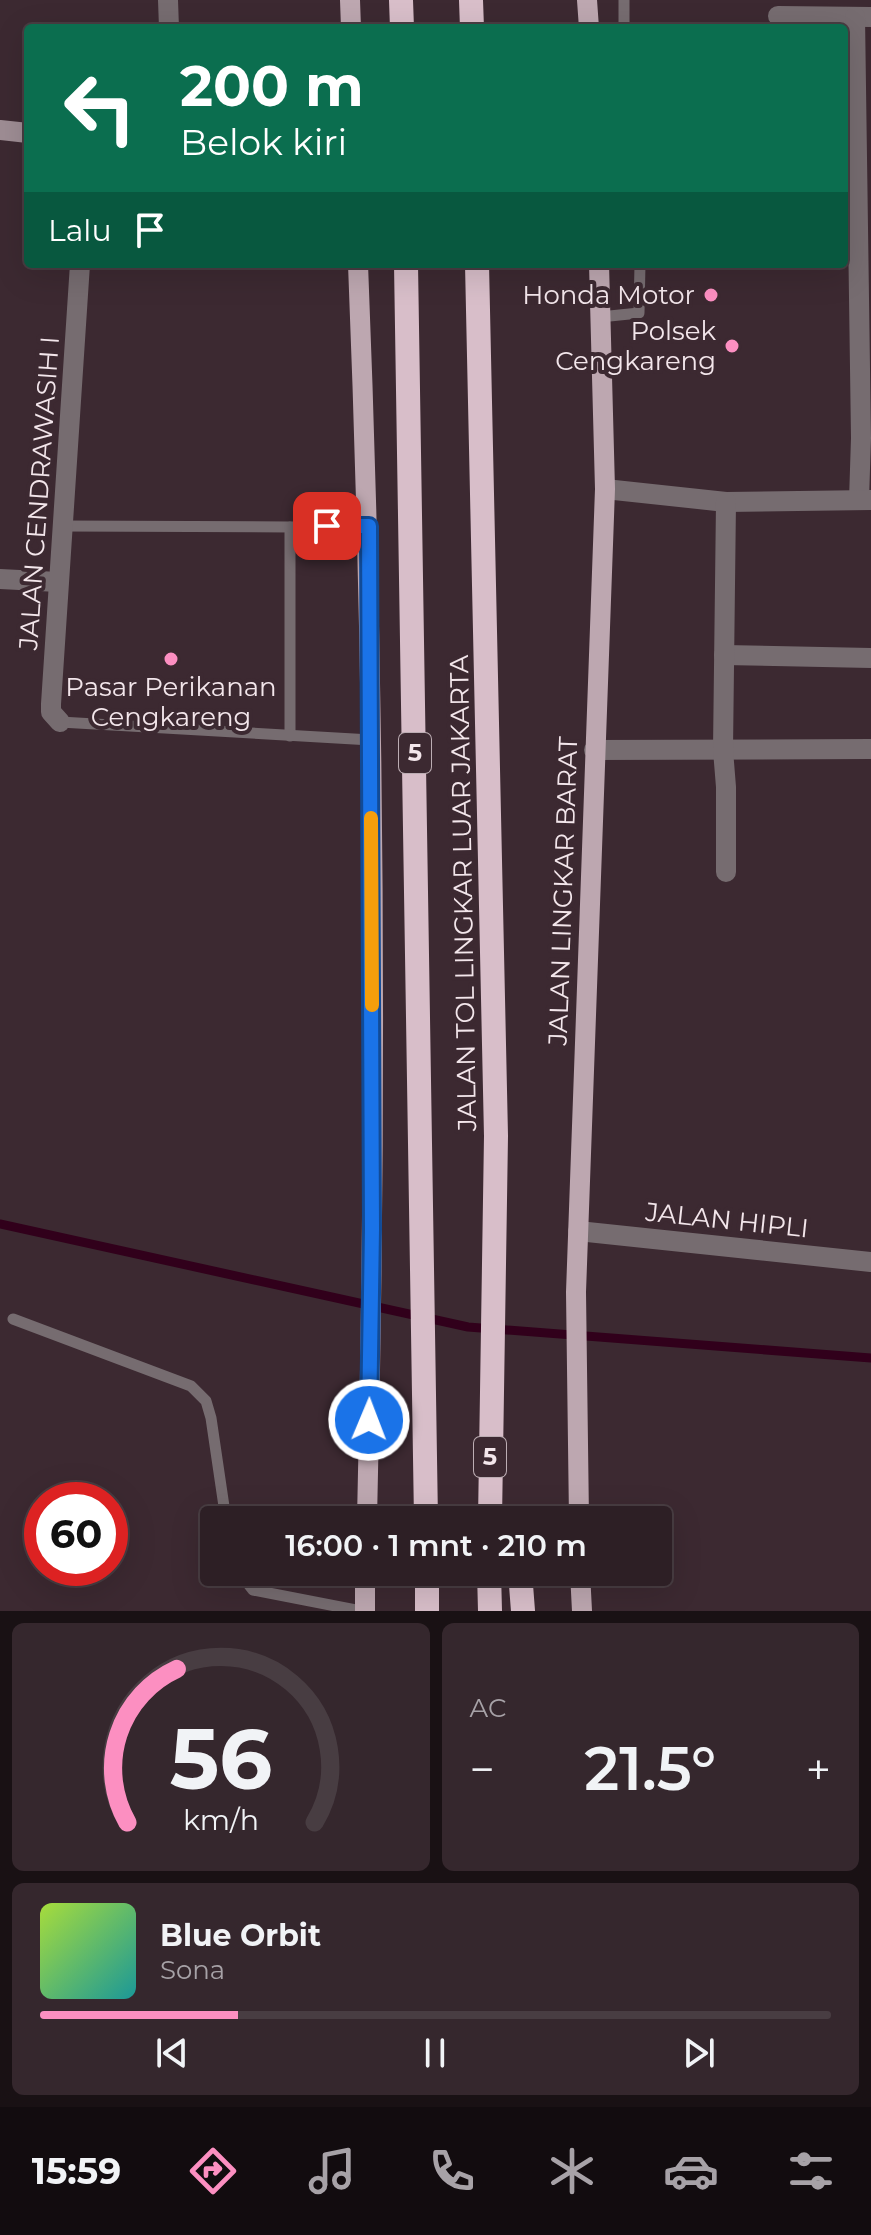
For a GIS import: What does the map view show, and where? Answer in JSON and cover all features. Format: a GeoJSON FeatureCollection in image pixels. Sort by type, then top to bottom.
{"type":"FeatureCollection","features":[{"type":"Feature","properties":{"kind":"highway"},"geometry":{"type":"LineString","coordinates":[[401,0],[402,24]]}},
{"type":"Feature","properties":{"kind":"highway"},"geometry":{"type":"LineString","coordinates":[[471,0],[472,24]]}},
{"type":"Feature","properties":{"kind":"highway","name":"JALAN TOL LINGKAR LUAR JAKARTA"},"geometry":{"type":"LineString","coordinates":[[406,268],[426,1506]]}},
{"type":"Feature","properties":{"kind":"highway","name":"JALAN TOL LINGKAR LUAR JAKARTA"},"geometry":{"type":"LineString","coordinates":[[477,268],[496,1121],[490,1506]]}},
{"type":"Feature","properties":{"kind":"highway"},"geometry":{"type":"LineString","coordinates":[[427,1586],[427,1611]]}},
{"type":"Feature","properties":{"kind":"highway"},"geometry":{"type":"LineString","coordinates":[[489,1586],[490,1611]]}},
{"type":"Feature","properties":{"kind":"highway"},"geometry":{"type":"LineString","coordinates":[[521,1586],[523,1611]]}},
{"type":"Feature","properties":{"kind":"main road"},"geometry":{"type":"LineString","coordinates":[[350,0],[351,24]]}},
{"type":"Feature","properties":{"kind":"main road"},"geometry":{"type":"LineString","coordinates":[[587,0],[589,24]]}},
{"type":"Feature","properties":{"kind":"main road"},"geometry":{"type":"LineString","coordinates":[[358,268],[369,526],[371,740],[372,1259],[367,1506]]}},
{"type":"Feature","properties":{"kind":"main road","name":"JALAN LINGKAR BARAT"},"geometry":{"type":"LineString","coordinates":[[579,1506],[576,1292],[605,489],[599,268]]}},
{"type":"Feature","properties":{"kind":"main road"},"geometry":{"type":"LineString","coordinates":[[363,1611],[364,1586]]}},
{"type":"Feature","properties":{"kind":"main road"},"geometry":{"type":"LineString","coordinates":[[581,1586],[582,1611]]}},
{"type":"Feature","properties":{"kind":"street"},"geometry":{"type":"LineString","coordinates":[[168,0],[169,24]]}},
{"type":"Feature","properties":{"kind":"street"},"geometry":{"type":"LineString","coordinates":[[605,489],[726,502],[865,500],[861,438],[863,17],[778,16]]}},
{"type":"Feature","properties":{"kind":"street"},"geometry":{"type":"LineString","coordinates":[[0,130],[24,133]]}},
{"type":"Feature","properties":{"kind":"street","name":"JALAN CENDRAWASIH I"},"geometry":{"type":"LineString","coordinates":[[60,722],[51,712],[80,268]]}},
{"type":"Feature","properties":{"kind":"street"},"geometry":{"type":"LineString","coordinates":[[726,502],[723,750],[726,872]]}},
{"type":"Feature","properties":{"kind":"street"},"geometry":{"type":"LineString","coordinates":[[0,579],[58,582]]}},
{"type":"Feature","properties":{"kind":"street"},"geometry":{"type":"LineString","coordinates":[[724,655],[871,658]]}},
{"type":"Feature","properties":{"kind":"street"},"geometry":{"type":"LineString","coordinates":[[594,750],[871,749]]}},
{"type":"Feature","properties":{"kind":"street","name":"JALAN HIPLI"},"geometry":{"type":"LineString","coordinates":[[578,1231],[871,1262]]}},
{"type":"Feature","properties":{"kind":"lane"},"geometry":{"type":"LineString","coordinates":[[624,0],[624,24]]}},
{"type":"Feature","properties":{"kind":"lane"},"geometry":{"type":"LineString","coordinates":[[600,317],[639,313],[640,268]]}},
{"type":"Feature","properties":{"kind":"lane"},"geometry":{"type":"LineString","coordinates":[[62,526],[369,526]]}},
{"type":"Feature","properties":{"kind":"lane"},"geometry":{"type":"LineString","coordinates":[[290,527],[290,736]]}},
{"type":"Feature","properties":{"kind":"lane"},"geometry":{"type":"LineString","coordinates":[[60,722],[371,740]]}},
{"type":"Feature","properties":{"kind":"lane"},"geometry":{"type":"LineString","coordinates":[[13,1319],[191,1386],[206,1401],[211,1418],[224,1506]]}},
{"type":"Feature","properties":{"kind":"lane"},"geometry":{"type":"LineString","coordinates":[[250,1586],[253,1590],[363,1611]]}},
{"type":"Feature","properties":{"kind":"waterway"},"geometry":{"type":"LineString","coordinates":[[0,1224],[468,1327],[871,1358]]}},
{"type":"Feature","properties":{"kind":"slow traffic"},"geometry":{"type":"LineString","coordinates":[[371,818],[372,1005]]}},
{"type":"Feature","properties":{"kind":"place","name":"Honda Motor"},"geometry":{"type":"Point","coordinates":[711,295]}},
{"type":"Feature","properties":{"kind":"place","name":"Polsek Cengkareng"},"geometry":{"type":"Point","coordinates":[732,346]}},
{"type":"Feature","properties":{"kind":"place","name":"Pasar Perikanan Cengkareng"},"geometry":{"type":"Point","coordinates":[171,659]}},
{"type":"Feature","properties":{"kind":"route"},"geometry":{"type":"LineString","coordinates":[[327,526],[369,526],[372,1229],[369,1420]]}}]}
